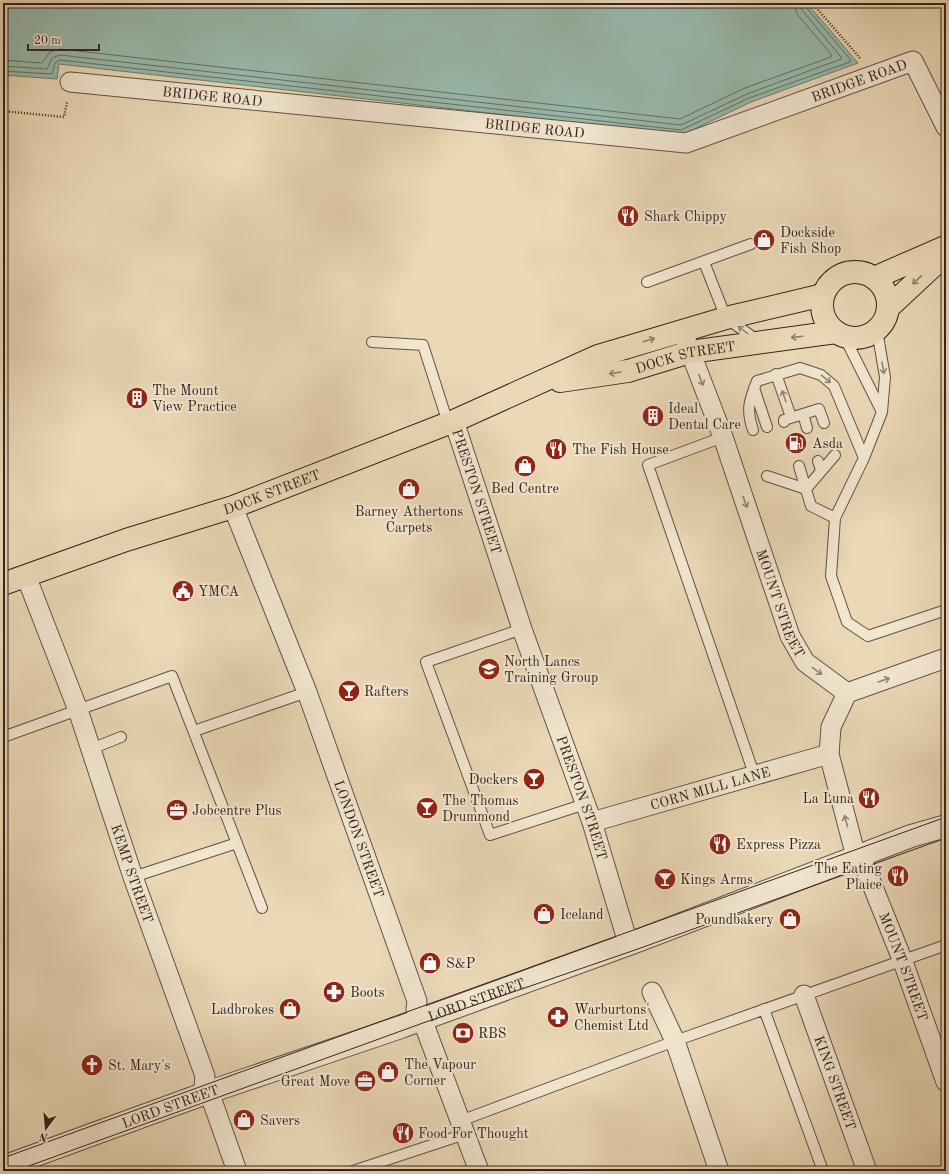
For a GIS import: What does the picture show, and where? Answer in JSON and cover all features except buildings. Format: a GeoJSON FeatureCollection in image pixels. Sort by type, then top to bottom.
{"type":"FeatureCollection","features":[{"type":"Feature","properties":{"kind":"highway"},"geometry":{"type":"LineString","coordinates":[[874,278],[946,246]]}},
{"type":"Feature","properties":{"kind":"highway"},"geometry":{"type":"LineString","coordinates":[[888,308],[946,254]]}},
{"type":"Feature","properties":{"kind":"highway"},"geometry":{"type":"LineString","coordinates":[[860,272],[874,278],[884,288],[888,308],[886,316],[877,330],[862,337],[840,334],[828,325],[823,316],[821,305],[823,295],[828,285],[836,277],[844,273],[860,272]]}},
{"type":"Feature","properties":{"kind":"highway","name":"DOCK STREET"},"geometry":{"type":"LineString","coordinates":[[3,584],[126,540],[232,507],[451,422],[598,356],[726,318],[823,295]]}},
{"type":"Feature","properties":{"kind":"highway","name":"DOCK STREET"},"geometry":{"type":"LineString","coordinates":[[535,385],[628,371],[690,352],[759,342],[840,334]]}},
{"type":"Feature","properties":{"kind":"street","name":"BRIDGE ROAD"},"geometry":{"type":"LineString","coordinates":[[70,82],[686,143],[913,61],[946,127]]}},
{"type":"Feature","properties":{"kind":"street","name":"MOUNT STREET"},"geometry":{"type":"LineString","coordinates":[[682,330],[723,437],[790,636],[805,662],[848,693],[831,727],[829,754],[854,849],[860,857],[902,959],[946,1082]]}},
{"type":"Feature","properties":{"kind":"street","name":"PRESTON STREET"},"geometry":{"type":"LineString","coordinates":[[451,422],[522,629],[592,822],[625,933],[632,943]]}},
{"type":"Feature","properties":{"kind":"street","name":"LONDON STREET"},"geometry":{"type":"LineString","coordinates":[[232,507],[307,692],[417,1001],[416,1009],[422,1019],[479,1171]]}},
{"type":"Feature","properties":{"kind":"street","name":"KEMP STREET"},"geometry":{"type":"LineString","coordinates":[[26,576],[78,710],[133,877],[205,1076],[204,1086],[209,1092],[237,1171]]}},
{"type":"Feature","properties":{"kind":"street"},"geometry":{"type":"LineString","coordinates":[[848,693],[946,658]]}},
{"type":"Feature","properties":{"kind":"street","name":"CORN MILL LANE"},"geometry":{"type":"LineString","coordinates":[[592,822],[754,774],[829,754]]}},
{"type":"Feature","properties":{"kind":"street","name":"LORD STREET"},"geometry":{"type":"LineString","coordinates":[[3,1167],[209,1092],[422,1019],[632,943],[860,857],[911,836],[946,826]]}},
{"type":"Feature","properties":{"kind":"street"},"geometry":{"type":"LineString","coordinates":[[652,992],[675,1042],[719,1171]]}},
{"type":"Feature","properties":{"kind":"street","name":"KING STREET"},"geometry":{"type":"LineString","coordinates":[[804,995],[867,1171]]}},
{"type":"Feature","properties":{"kind":"lane"},"geometry":{"type":"LineString","coordinates":[[647,282],[751,244]]}},
{"type":"Feature","properties":{"kind":"lane"},"geometry":{"type":"LineString","coordinates":[[704,262],[726,318],[759,342]]}},
{"type":"Feature","properties":{"kind":"lane"},"geometry":{"type":"LineString","coordinates":[[877,330],[885,377],[882,412],[864,458],[835,518],[831,576],[847,622],[868,636],[946,610]]}},
{"type":"Feature","properties":{"kind":"lane"},"geometry":{"type":"LineString","coordinates":[[840,334],[882,412]]}},
{"type":"Feature","properties":{"kind":"lane"},"geometry":{"type":"LineString","coordinates":[[372,342],[423,345],[451,422]]}},
{"type":"Feature","properties":{"kind":"lane"},"geometry":{"type":"LineString","coordinates":[[753,430],[748,416],[749,401],[757,381],[776,374],[800,368],[821,375],[834,386],[864,458]]}},
{"type":"Feature","properties":{"kind":"lane"},"geometry":{"type":"LineString","coordinates":[[776,374],[788,420],[819,409],[824,423]]}},
{"type":"Feature","properties":{"kind":"lane"},"geometry":{"type":"LineString","coordinates":[[754,388],[767,427]]}},
{"type":"Feature","properties":{"kind":"lane"},"geometry":{"type":"LineString","coordinates":[[803,414],[808,428]]}},
{"type":"Feature","properties":{"kind":"lane"},"geometry":{"type":"LineString","coordinates":[[723,437],[648,465],[754,774]]}},
{"type":"Feature","properties":{"kind":"lane"},"geometry":{"type":"LineString","coordinates":[[806,489],[819,465],[835,455]]}},
{"type":"Feature","properties":{"kind":"lane"},"geometry":{"type":"LineString","coordinates":[[799,466],[811,506],[835,518]]}},
{"type":"Feature","properties":{"kind":"lane"},"geometry":{"type":"LineString","coordinates":[[767,476],[784,476],[806,489]]}},
{"type":"Feature","properties":{"kind":"lane"},"geometry":{"type":"LineString","coordinates":[[522,629],[426,662],[490,835],[585,804]]}},
{"type":"Feature","properties":{"kind":"lane"},"geometry":{"type":"LineString","coordinates":[[3,737],[172,676],[262,908]]}},
{"type":"Feature","properties":{"kind":"lane"},"geometry":{"type":"LineString","coordinates":[[194,731],[307,692]]}},
{"type":"Feature","properties":{"kind":"lane"},"geometry":{"type":"LineString","coordinates":[[91,749],[121,738]]}},
{"type":"Feature","properties":{"kind":"lane"},"geometry":{"type":"LineString","coordinates":[[133,877],[237,843]]}},
{"type":"Feature","properties":{"kind":"lane"},"geometry":{"type":"LineString","coordinates":[[355,1171],[675,1042],[902,959],[946,945]]}},
{"type":"Feature","properties":{"kind":"lane"},"geometry":{"type":"LineString","coordinates":[[764,1009],[823,1171]]}},
{"type":"Feature","properties":{"kind":"path"},"geometry":{"type":"LineString","coordinates":[[812,3],[875,75]]}},
{"type":"Feature","properties":{"kind":"path"},"geometry":{"type":"LineString","coordinates":[[3,111],[64,117],[70,82]]}},
{"type":"Feature","properties":{"kind":"water"},"geometry":{"type":"Polygon","coordinates":[[[3,3],[807,3],[858,63],[751,102],[682,135],[59,64],[57,79],[3,75],[3,3]]]}},
{"type":"Feature","properties":{"kind":"tram line"},"geometry":{"type":"LineString","coordinates":[[3,1158],[946,817]]}},
{"type":"Feature","properties":{"kind":"tram line"},"geometry":{"type":"LineString","coordinates":[[15,1171],[423,1023],[635,950],[946,838]]}},
{"type":"Feature","properties":{"kind":"place","name":"Shark Chippy"},"geometry":{"type":"Point","coordinates":[628,216]}},
{"type":"Feature","properties":{"kind":"place","name":"Dockside Fish Shop"},"geometry":{"type":"Point","coordinates":[764,240]}},
{"type":"Feature","properties":{"kind":"place","name":"The Mount View Practice"},"geometry":{"type":"Point","coordinates":[137,398]}},
{"type":"Feature","properties":{"kind":"place","name":"Ideal Dental Care"},"geometry":{"type":"Point","coordinates":[653,416]}},
{"type":"Feature","properties":{"kind":"place","name":"Asda"},"geometry":{"type":"Point","coordinates":[796,443]}},
{"type":"Feature","properties":{"kind":"place","name":"The Fish House"},"geometry":{"type":"Point","coordinates":[556,449]}},
{"type":"Feature","properties":{"kind":"place","name":"Bed Centre"},"geometry":{"type":"Point","coordinates":[525,466]}},
{"type":"Feature","properties":{"kind":"place","name":"Barney Athertons Carpets"},"geometry":{"type":"Point","coordinates":[409,489]}},
{"type":"Feature","properties":{"kind":"place","name":"YMCA"},"geometry":{"type":"Point","coordinates":[183,591]}},
{"type":"Feature","properties":{"kind":"place","name":"North Lancs Training Group"},"geometry":{"type":"Point","coordinates":[489,669]}},
{"type":"Feature","properties":{"kind":"place","name":"Rafters"},"geometry":{"type":"Point","coordinates":[349,691]}},
{"type":"Feature","properties":{"kind":"place","name":"Dockers"},"geometry":{"type":"Point","coordinates":[534,779]}},
{"type":"Feature","properties":{"kind":"place","name":"La Luna"},"geometry":{"type":"Point","coordinates":[869,798]}},
{"type":"Feature","properties":{"kind":"place","name":"The Thomas Drummond"},"geometry":{"type":"Point","coordinates":[427,808]}},
{"type":"Feature","properties":{"kind":"place","name":"Jobcentre Plus"},"geometry":{"type":"Point","coordinates":[177,810]}},
{"type":"Feature","properties":{"kind":"place","name":"Express Pizza"},"geometry":{"type":"Point","coordinates":[720,844]}},
{"type":"Feature","properties":{"kind":"place","name":"The Eating Plaice"},"geometry":{"type":"Point","coordinates":[898,876]}},
{"type":"Feature","properties":{"kind":"place","name":"Kings Arms"},"geometry":{"type":"Point","coordinates":[665,879]}},
{"type":"Feature","properties":{"kind":"place","name":"Iceland"},"geometry":{"type":"Point","coordinates":[544,914]}},
{"type":"Feature","properties":{"kind":"place","name":"Poundbakery"},"geometry":{"type":"Point","coordinates":[790,919]}},
{"type":"Feature","properties":{"kind":"place","name":"S&P"},"geometry":{"type":"Point","coordinates":[430,963]}},
{"type":"Feature","properties":{"kind":"place","name":"Boots"},"geometry":{"type":"Point","coordinates":[334,992]}},
{"type":"Feature","properties":{"kind":"place","name":"Ladbrokes"},"geometry":{"type":"Point","coordinates":[290,1009]}},
{"type":"Feature","properties":{"kind":"place","name":"Warburtons' Chemist Ltd"},"geometry":{"type":"Point","coordinates":[558,1017]}},
{"type":"Feature","properties":{"kind":"place","name":"RBS"},"geometry":{"type":"Point","coordinates":[463,1033]}},
{"type":"Feature","properties":{"kind":"place","name":"St. Mary's"},"geometry":{"type":"Point","coordinates":[92,1065]}},
{"type":"Feature","properties":{"kind":"place","name":"The Vapour Corner"},"geometry":{"type":"Point","coordinates":[388,1072]}},
{"type":"Feature","properties":{"kind":"place","name":"Great Move"},"geometry":{"type":"Point","coordinates":[365,1081]}},
{"type":"Feature","properties":{"kind":"place","name":"Savers"},"geometry":{"type":"Point","coordinates":[244,1120]}},
{"type":"Feature","properties":{"kind":"place","name":"Food For Thought"},"geometry":{"type":"Point","coordinates":[403,1133]}}]}
